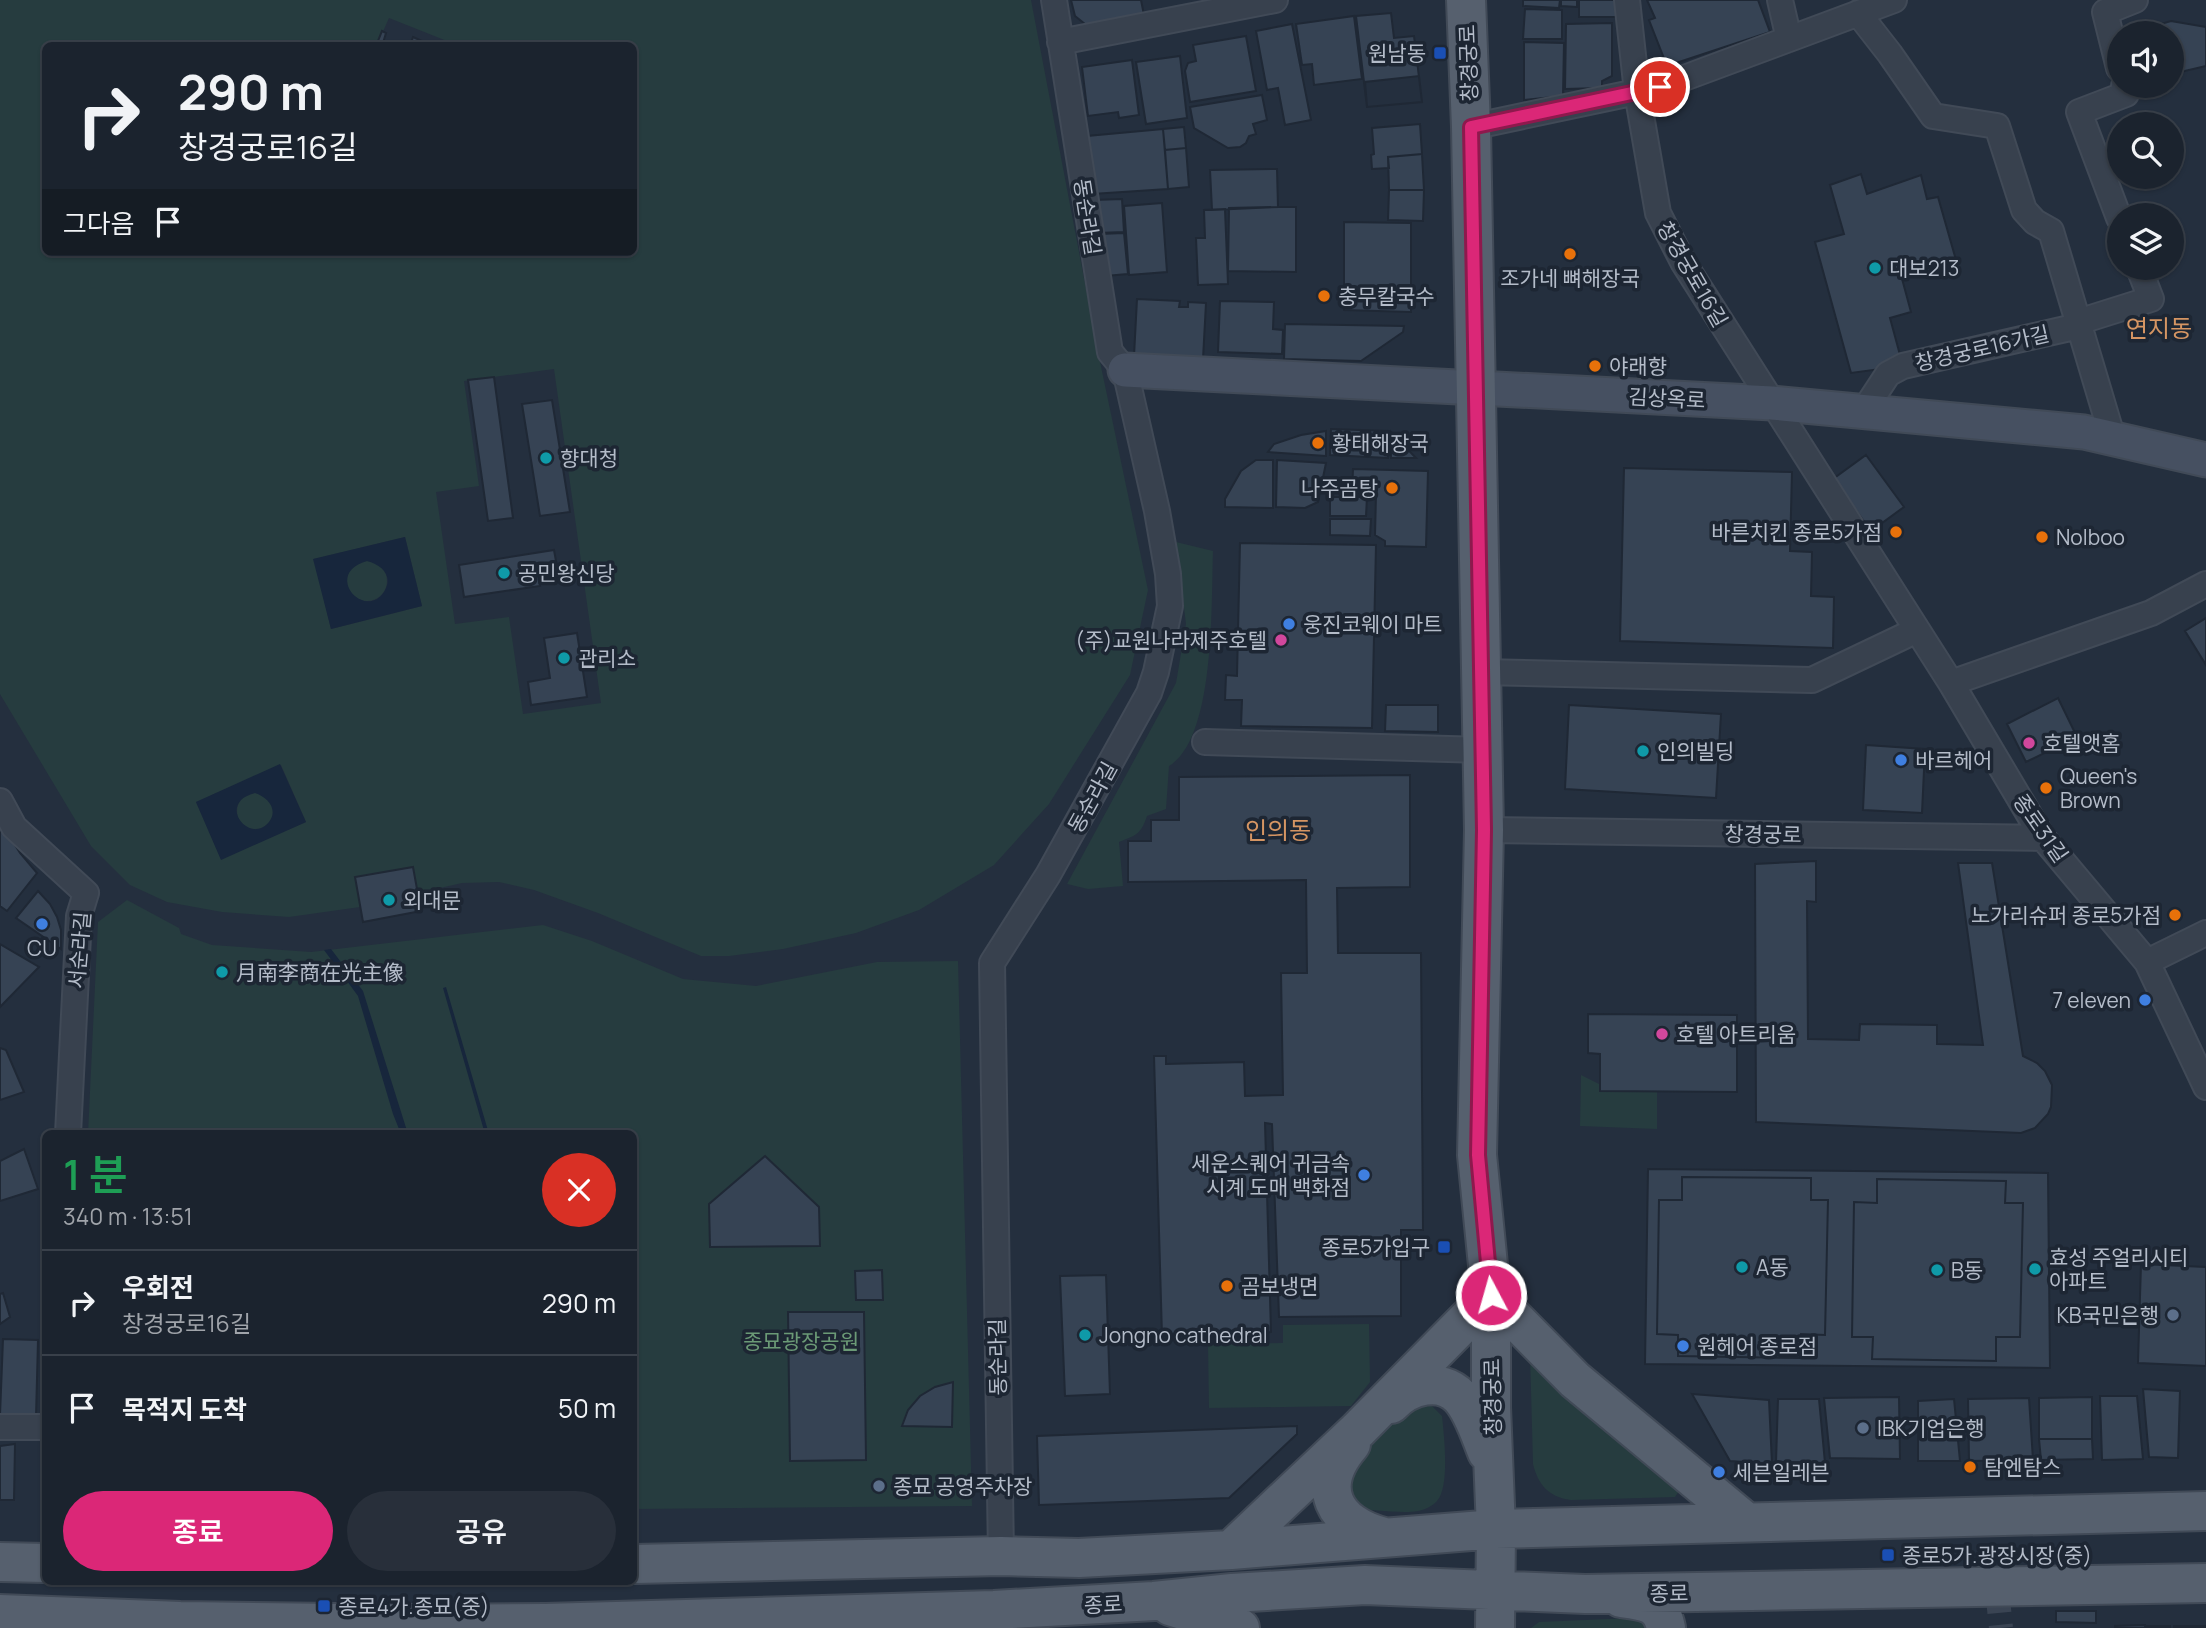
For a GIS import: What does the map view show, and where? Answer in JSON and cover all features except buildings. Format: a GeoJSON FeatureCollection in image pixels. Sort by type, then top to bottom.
{"type":"FeatureCollection","features":[{"type":"Feature","properties":{"kind":"main road","name":"창경궁로"},"geometry":{"type":"LineString","coordinates":[[1466,0],[1471,127],[1484,830],[1478,1155],[1491,1295],[1496,1529],[1507,1610]]}},
{"type":"Feature","properties":{"kind":"main road"},"geometry":{"type":"LineString","coordinates":[[1231,1550],[1358,1430],[1491,1295],[1575,1380],[1746,1522]]}},
{"type":"Feature","properties":{"kind":"main road"},"geometry":{"type":"LineString","coordinates":[[1384,1537],[1355,1527],[1344,1518],[1335,1504],[1333,1473],[1345,1451],[1399,1395],[1426,1385],[1443,1387],[1460,1397],[1479,1431],[1493,1467]]}},
{"type":"Feature","properties":{"kind":"main road"},"geometry":{"type":"LineString","coordinates":[[637,1564],[1001,1556],[1079,1558],[1231,1550],[1496,1529],[2206,1511]]}},
{"type":"Feature","properties":{"kind":"main road"},"geometry":{"type":"LineString","coordinates":[[0,1562],[42,1563]]}},
{"type":"Feature","properties":{"kind":"main road","name":"종로"},"geometry":{"type":"LineString","coordinates":[[0,1614],[180,1621],[587,1625],[994,1610],[1365,1585],[1507,1610],[1585,1594],[2206,1583]]}},
{"type":"Feature","properties":{"kind":"main road"},"geometry":{"type":"LineString","coordinates":[[1585,1594],[1641,1600],[1659,1609],[1666,1628]]}},
{"type":"Feature","properties":{"kind":"main road"},"geometry":{"type":"LineString","coordinates":[[1154,1601],[1240,1628]]}},
{"type":"Feature","properties":{"kind":"street","name":"동순라길"},"geometry":{"type":"LineString","coordinates":[[1001,1556],[992,963],[1048,875],[1149,692],[1157,672],[1170,606],[1168,574],[1157,510],[1125,370],[1110,352],[1054,0]]}},
{"type":"Feature","properties":{"kind":"street"},"geometry":{"type":"LineString","coordinates":[[1060,42],[1275,0]]}},
{"type":"Feature","properties":{"kind":"street"},"geometry":{"type":"LineString","coordinates":[[1627,0],[1637,92]]}},
{"type":"Feature","properties":{"kind":"street"},"geometry":{"type":"LineString","coordinates":[[1780,0],[1789,38]]}},
{"type":"Feature","properties":{"kind":"street"},"geometry":{"type":"LineString","coordinates":[[1471,127],[1660,87],[1894,0]]}},
{"type":"Feature","properties":{"kind":"street"},"geometry":{"type":"LineString","coordinates":[[2107,21],[2105,12],[2135,0]]}},
{"type":"Feature","properties":{"kind":"street","name":"창경궁로16가길"},"geometry":{"type":"LineString","coordinates":[[1858,13],[1933,116],[1997,126],[2024,210],[2035,222],[2051,231],[2078,323]]}},
{"type":"Feature","properties":{"kind":"street","name":"창경궁로16길"},"geometry":{"type":"LineString","coordinates":[[1637,92],[1658,213],[1683,262],[1772,403]]}},
{"type":"Feature","properties":{"kind":"street"},"geometry":{"type":"LineString","coordinates":[[2113,203],[2079,112],[2116,98]]}},
{"type":"Feature","properties":{"kind":"street","name":"창경궁로16가길"},"geometry":{"type":"LineString","coordinates":[[1863,412],[1888,374],[1903,366],[2070,328],[2151,299],[2143,280]]}},
{"type":"Feature","properties":{"kind":"street"},"geometry":{"type":"LineString","coordinates":[[2078,323],[2113,439]]}},
{"type":"Feature","properties":{"kind":"street"},"geometry":{"type":"LineString","coordinates":[[1125,370],[1476,389],[1522,402],[1605,405],[1631,397],[1655,408],[1745,412],[1772,403],[2084,432],[2206,460]]}},
{"type":"Feature","properties":{"kind":"street","name":"종로31길"},"geometry":{"type":"LineString","coordinates":[[1772,403],[1951,683],[2043,838],[2147,962],[2206,1087]]}},
{"type":"Feature","properties":{"kind":"street"},"geometry":{"type":"LineString","coordinates":[[1951,683],[2151,613],[2206,583]]}},
{"type":"Feature","properties":{"kind":"street"},"geometry":{"type":"LineString","coordinates":[[1481,672],[1812,680],[1917,630]]}},
{"type":"Feature","properties":{"kind":"street"},"geometry":{"type":"LineString","coordinates":[[1205,742],[1483,750]]}},
{"type":"Feature","properties":{"kind":"street","name":"서순라길"},"geometry":{"type":"LineString","coordinates":[[0,801],[14,827],[86,893],[79,916],[68,1130]]}},
{"type":"Feature","properties":{"kind":"street","name":"창경궁로"},"geometry":{"type":"LineString","coordinates":[[1484,830],[2043,838]]}},
{"type":"Feature","properties":{"kind":"street"},"geometry":{"type":"LineString","coordinates":[[2147,962],[2206,933]]}},
{"type":"Feature","properties":{"kind":"street"},"geometry":{"type":"LineString","coordinates":[[0,1427],[42,1427]]}},
{"type":"Feature","properties":{"kind":"green space"},"geometry":{"type":"Polygon","coordinates":[[[0,0],[1031,0],[1099,357],[1148,590],[1130,675],[1049,804],[994,865],[919,910],[856,933],[783,949],[729,956],[701,956],[598,913],[534,890],[499,882],[462,883],[418,893],[413,867],[355,877],[360,907],[289,917],[222,912],[167,902],[130,885],[91,846],[0,694],[0,0]],[[554,369],[464,381],[479,486],[436,492],[455,624],[509,617],[523,714],[601,703],[554,369]],[[405,537],[314,559],[331,629],[422,606],[405,537]],[[281,765],[196,802],[221,859],[306,822],[281,765]]]}},
{"type":"Feature","properties":{"kind":"green space"},"geometry":{"type":"Polygon","coordinates":[[[1176,542],[1213,551],[1208,667],[1195,728],[1184,751],[1169,766],[1166,809],[1147,816],[1138,833],[1119,842],[1123,886],[1088,889],[1067,884],[1176,683],[1186,624],[1176,542]]]}},
{"type":"Feature","properties":{"kind":"green space"},"geometry":{"type":"Polygon","coordinates":[[[367,561],[381,567],[387,581],[381,595],[367,601],[353,595],[347,581],[353,567],[367,561]]]}},
{"type":"Feature","properties":{"kind":"green space"},"geometry":{"type":"Polygon","coordinates":[[[255,793],[268,798],[273,811],[268,824],[255,829],[242,824],[237,811],[242,798],[255,793]]]}},
{"type":"Feature","properties":{"kind":"green space","name":"종묘광장공원"},"geometry":{"type":"Polygon","coordinates":[[[127,900],[179,928],[181,934],[212,945],[311,952],[543,925],[592,941],[683,979],[756,986],[877,962],[958,961],[972,1506],[637,1509],[637,1130],[88,1130],[98,922],[127,900]]]}},
{"type":"Feature","properties":{"kind":"green space"},"geometry":{"type":"Polygon","coordinates":[[[1581,1075],[1601,1085],[1657,1091],[1657,1129],[1580,1126],[1581,1075]]]}},
{"type":"Feature","properties":{"kind":"green space"},"geometry":{"type":"Polygon","coordinates":[[[1369,1324],[1370,1382],[1351,1406],[1209,1408],[1208,1344],[1283,1343],[1283,1325],[1369,1324]]]}},
{"type":"Feature","properties":{"kind":"green space"},"geometry":{"type":"Polygon","coordinates":[[[1530,1354],[1617,1438],[1679,1491],[1675,1497],[1571,1500],[1550,1493],[1538,1478],[1533,1464],[1530,1354]]]}},
{"type":"Feature","properties":{"kind":"green space"},"geometry":{"type":"Polygon","coordinates":[[[1415,1401],[1432,1406],[1442,1416],[1444,1484],[1437,1501],[1418,1511],[1353,1509],[1342,1469],[1415,1401]]]}},
{"type":"Feature","properties":{"kind":"green space"},"geometry":{"type":"Polygon","coordinates":[[[1638,1618],[1650,1628],[1531,1628],[1539,1622],[1638,1618]]]}},
{"type":"Feature","properties":{"kind":"water"},"geometry":{"type":"Polygon","coordinates":[[[405,537],[422,606],[331,629],[313,559],[405,537]],[[367,561],[354,567],[348,575],[352,592],[367,601],[376,600],[384,592],[388,581],[382,568],[367,561]]]}},
{"type":"Feature","properties":{"kind":"water"},"geometry":{"type":"Polygon","coordinates":[[[280,764],[306,822],[221,860],[196,802],[280,764]],[[255,793],[243,798],[238,805],[240,820],[253,829],[261,828],[269,822],[273,813],[270,804],[255,793]]]}},
{"type":"Feature","properties":{"kind":"water"},"geometry":{"type":"Polygon","coordinates":[[[331,949],[363,991],[407,1130],[399,1130],[393,1114],[358,996],[324,950],[331,949]]]}},
{"type":"Feature","properties":{"kind":"water"},"geometry":{"type":"Polygon","coordinates":[[[446,987],[488,1130],[484,1130],[443,988],[446,987]]]}},
{"type":"Feature","properties":{"kind":"tunnel"},"geometry":{"type":"LineString","coordinates":[[1997,1589],[2001,1628]]}},
{"type":"Feature","properties":{"kind":"place","name":"원남동"},"geometry":{"type":"Point","coordinates":[1440,53]}},
{"type":"Feature","properties":{"kind":"place","name":"조가네 뼈해장국"},"geometry":{"type":"Point","coordinates":[1570,254]}},
{"type":"Feature","properties":{"kind":"place","name":"대보213"},"geometry":{"type":"Point","coordinates":[1875,268]}},
{"type":"Feature","properties":{"kind":"place","name":"충무칼국수"},"geometry":{"type":"Point","coordinates":[1324,296]}},
{"type":"Feature","properties":{"kind":"place","name":"야래향"},"geometry":{"type":"Point","coordinates":[1595,366]}},
{"type":"Feature","properties":{"kind":"place","name":"황태해장국"},"geometry":{"type":"Point","coordinates":[1318,443]}},
{"type":"Feature","properties":{"kind":"place","name":"향대청"},"geometry":{"type":"Point","coordinates":[546,458]}},
{"type":"Feature","properties":{"kind":"place","name":"나주곰탕"},"geometry":{"type":"Point","coordinates":[1392,488]}},
{"type":"Feature","properties":{"kind":"place","name":"바른치킨 종로5가점"},"geometry":{"type":"Point","coordinates":[1896,532]}},
{"type":"Feature","properties":{"kind":"place","name":"Nolboo"},"geometry":{"type":"Point","coordinates":[2042,537]}},
{"type":"Feature","properties":{"kind":"place","name":"공민왕신당"},"geometry":{"type":"Point","coordinates":[504,573]}},
{"type":"Feature","properties":{"kind":"place","name":"웅진코웨이 마트"},"geometry":{"type":"Point","coordinates":[1289,624]}},
{"type":"Feature","properties":{"kind":"place","name":"(주)교원나라제주호텔"},"geometry":{"type":"Point","coordinates":[1281,640]}},
{"type":"Feature","properties":{"kind":"place","name":"관리소"},"geometry":{"type":"Point","coordinates":[564,658]}},
{"type":"Feature","properties":{"kind":"place","name":"호텔앳홈"},"geometry":{"type":"Point","coordinates":[2029,743]}},
{"type":"Feature","properties":{"kind":"place","name":"인의빌딩"},"geometry":{"type":"Point","coordinates":[1643,751]}},
{"type":"Feature","properties":{"kind":"place","name":"바르헤어"},"geometry":{"type":"Point","coordinates":[1901,760]}},
{"type":"Feature","properties":{"kind":"place","name":"Queen's Brown"},"geometry":{"type":"Point","coordinates":[2046,788]}},
{"type":"Feature","properties":{"kind":"place","name":"외대문"},"geometry":{"type":"Point","coordinates":[389,900]}},
{"type":"Feature","properties":{"kind":"place","name":"노가리슈퍼 종로5가점"},"geometry":{"type":"Point","coordinates":[2175,915]}},
{"type":"Feature","properties":{"kind":"place","name":"CU"},"geometry":{"type":"Point","coordinates":[42,924]}},
{"type":"Feature","properties":{"kind":"place","name":"月南李商在光主像"},"geometry":{"type":"Point","coordinates":[222,972]}},
{"type":"Feature","properties":{"kind":"place","name":"7 eleven"},"geometry":{"type":"Point","coordinates":[2145,1000]}},
{"type":"Feature","properties":{"kind":"place","name":"호텔 아트리움"},"geometry":{"type":"Point","coordinates":[1662,1034]}},
{"type":"Feature","properties":{"kind":"place","name":"세운스퀘어 귀금속 시계 도매 백화점"},"geometry":{"type":"Point","coordinates":[1364,1175]}},
{"type":"Feature","properties":{"kind":"place","name":"종로5가입구"},"geometry":{"type":"Point","coordinates":[1444,1247]}},
{"type":"Feature","properties":{"kind":"place","name":"A동"},"geometry":{"type":"Point","coordinates":[1742,1267]}},
{"type":"Feature","properties":{"kind":"place","name":"효성 주얼리시티 아파트"},"geometry":{"type":"Point","coordinates":[2035,1269]}},
{"type":"Feature","properties":{"kind":"place","name":"B동"},"geometry":{"type":"Point","coordinates":[1937,1270]}},
{"type":"Feature","properties":{"kind":"place","name":"곰보냉면"},"geometry":{"type":"Point","coordinates":[1227,1286]}},
{"type":"Feature","properties":{"kind":"place","name":"KB국민은행"},"geometry":{"type":"Point","coordinates":[2173,1315]}},
{"type":"Feature","properties":{"kind":"place","name":"Jongno cathedral"},"geometry":{"type":"Point","coordinates":[1085,1335]}},
{"type":"Feature","properties":{"kind":"place","name":"원헤어 종로점"},"geometry":{"type":"Point","coordinates":[1683,1346]}},
{"type":"Feature","properties":{"kind":"place","name":"IBK기업은행"},"geometry":{"type":"Point","coordinates":[1863,1428]}},
{"type":"Feature","properties":{"kind":"place","name":"탐엔탐스"},"geometry":{"type":"Point","coordinates":[1970,1467]}},
{"type":"Feature","properties":{"kind":"place","name":"세븐일레븐"},"geometry":{"type":"Point","coordinates":[1719,1472]}},
{"type":"Feature","properties":{"kind":"place","name":"종묘 공영주차장"},"geometry":{"type":"Point","coordinates":[879,1486]}},
{"type":"Feature","properties":{"kind":"place","name":"종로5가.광장시장(중)"},"geometry":{"type":"Point","coordinates":[1888,1555]}},
{"type":"Feature","properties":{"kind":"place","name":"종로4가.종묘(중)"},"geometry":{"type":"Point","coordinates":[324,1606]}},
{"type":"Feature","properties":{"kind":"district","name":"연지동"},"geometry":{"type":"Point","coordinates":[2159,327]}},
{"type":"Feature","properties":{"kind":"district","name":"인의동"},"geometry":{"type":"Point","coordinates":[1278,829]}},
{"type":"Feature","properties":{"kind":"route"},"geometry":{"type":"LineString","coordinates":[[1491,1295],[1478,1155],[1484,830],[1471,127],[1660,87]]}}]}
